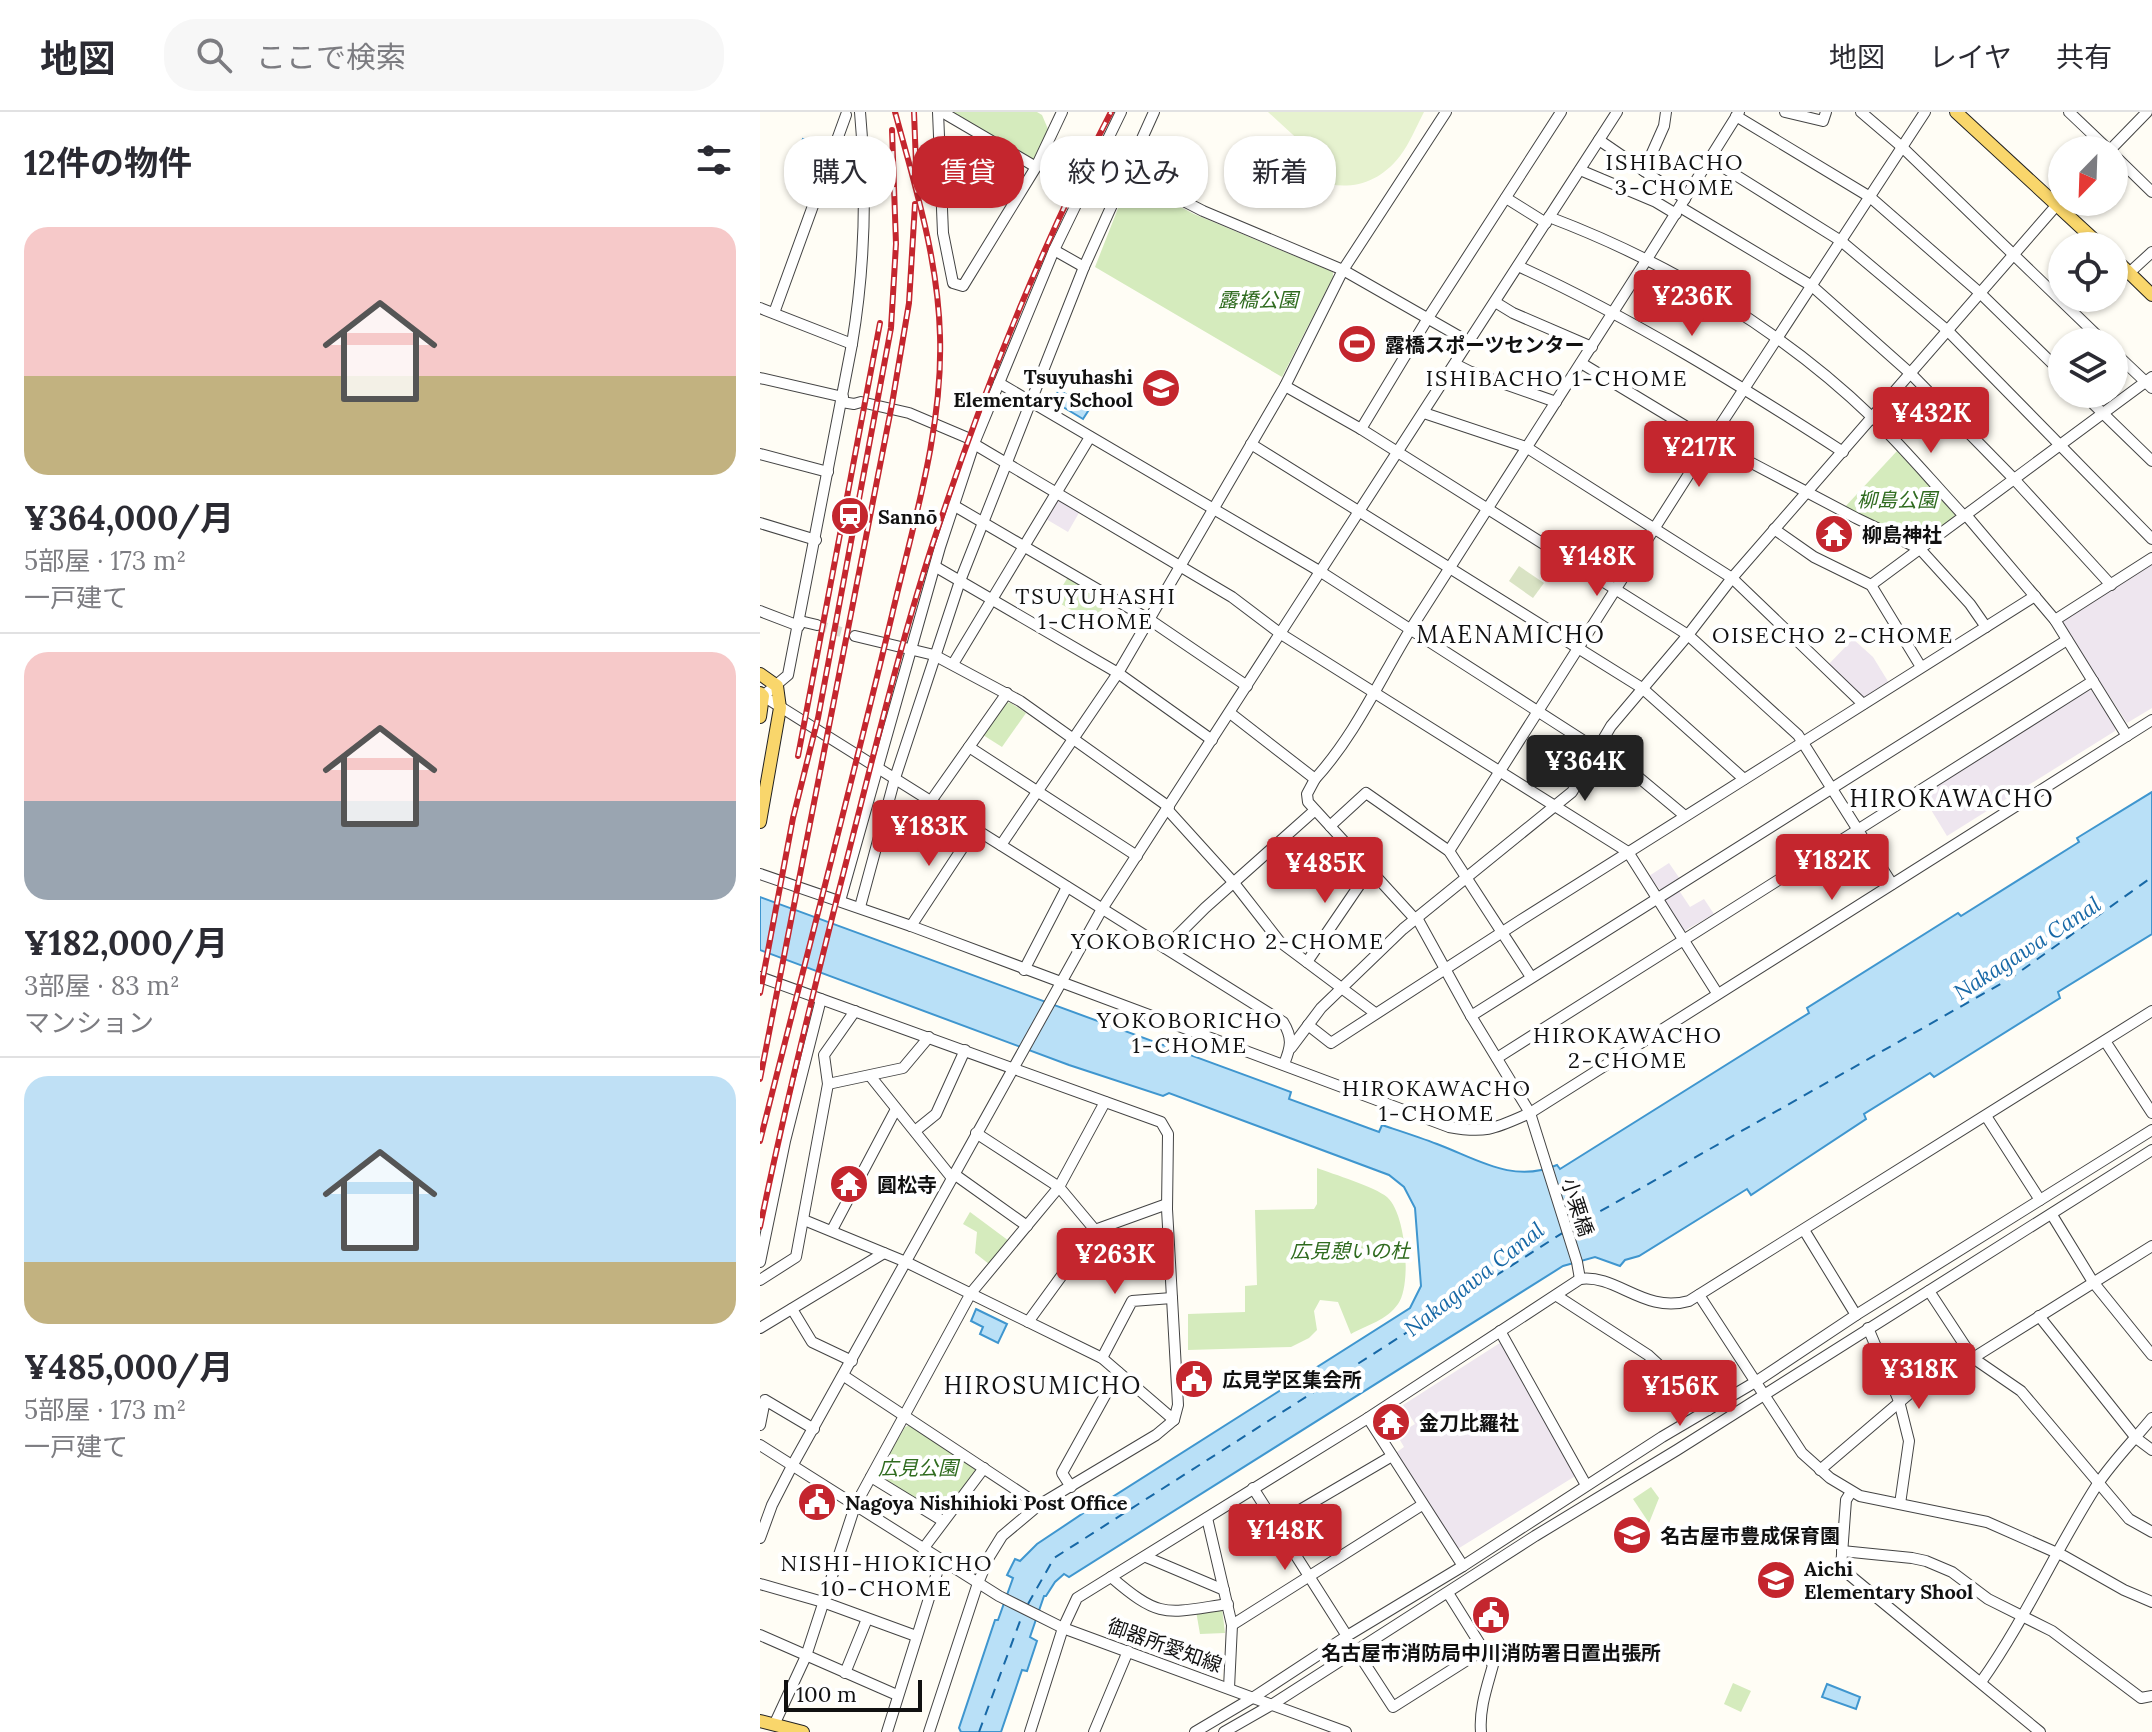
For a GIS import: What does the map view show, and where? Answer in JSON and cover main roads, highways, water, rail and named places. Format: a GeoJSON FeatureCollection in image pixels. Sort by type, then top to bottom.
{"type":"FeatureCollection","features":[{"type":"Feature","properties":{"kind":"main road"},"geometry":{"type":"LineString","coordinates":[[1956,112],[2048,192]]}},
{"type":"Feature","properties":{"kind":"main road"},"geometry":{"type":"LineString","coordinates":[[2073,216],[2088,232]]}},
{"type":"Feature","properties":{"kind":"main road"},"geometry":{"type":"LineString","coordinates":[[2128,272],[2152,295]]}},
{"type":"Feature","properties":{"kind":"main road"},"geometry":{"type":"LineString","coordinates":[[760,674],[777,686],[780,708],[760,822]]}},
{"type":"Feature","properties":{"kind":"main road"},"geometry":{"type":"LineString","coordinates":[[760,717],[762,695]]}},
{"type":"Feature","properties":{"kind":"main road"},"geometry":{"type":"LineString","coordinates":[[760,1721],[803,1732]]}},
{"type":"Feature","properties":{"kind":"water"},"geometry":{"type":"Polygon","coordinates":[[[1059,390],[1090,408],[1083,419],[1053,401],[1059,390]]]}},
{"type":"Feature","properties":{"kind":"water","name":"Nakagawa Canal"},"geometry":{"type":"Polygon","coordinates":[[[2152,792],[2152,934],[2058,992],[2060,998],[1934,1077],[1930,1073],[1864,1114],[1866,1119],[1751,1195],[1747,1189],[1639,1256],[1625,1260],[1620,1266],[1595,1257],[1563,1266],[1069,1577],[1064,1574],[1044,1596],[1030,1637],[1037,1641],[1027,1671],[1022,1670],[1001,1732],[961,1732],[959,1728],[995,1620],[998,1620],[1013,1578],[1007,1575],[1015,1559],[1020,1561],[1037,1544],[1085,1512],[1410,1308],[1421,1286],[1415,1208],[1404,1187],[1389,1175],[1169,1093],[1163,1096],[1069,1065],[760,950],[760,897],[1291,1092],[1289,1099],[1379,1132],[1382,1125],[1496,1167],[1525,1172],[1557,1165],[1560,1169],[1809,1013],[1807,1008],[1958,913],[1961,916],[2152,792]]]}},
{"type":"Feature","properties":{"kind":"water"},"geometry":{"type":"Polygon","coordinates":[[[976,1309],[1007,1324],[998,1343],[980,1334],[983,1327],[971,1321],[976,1309]]]}},
{"type":"Feature","properties":{"kind":"water"},"geometry":{"type":"Polygon","coordinates":[[[1827,1684],[1860,1697],[1856,1709],[1822,1697],[1827,1684]]]}},
{"type":"Feature","properties":{"kind":"tunnel"},"geometry":{"type":"LineString","coordinates":[[817,625],[855,636]]}},
{"type":"Feature","properties":{"kind":"railway"},"geometry":{"type":"LineString","coordinates":[[760,1141],[917,512],[937,406],[940,336],[935,278],[924,222],[895,112]]}},
{"type":"Feature","properties":{"kind":"railway"},"geometry":{"type":"LineString","coordinates":[[914,112],[915,136]]}},
{"type":"Feature","properties":{"kind":"railway"},"geometry":{"type":"LineString","coordinates":[[760,1227],[825,945],[929,554],[979,411],[1019,310],[1111,112]]}},
{"type":"Feature","properties":{"kind":"railway"},"geometry":{"type":"LineString","coordinates":[[760,993],[793,818],[818,718],[891,328],[896,244],[892,130]]}},
{"type":"Feature","properties":{"kind":"railway"},"geometry":{"type":"LineString","coordinates":[[760,1079],[892,404],[909,303],[915,208]]}},
{"type":"Feature","properties":{"kind":"railway"},"geometry":{"type":"LineString","coordinates":[[798,756],[880,323]]}},
{"type":"Feature","properties":{"kind":"place","name":"露橋スポーツセンター"},"geometry":{"type":"Point","coordinates":[1357,344]}},
{"type":"Feature","properties":{"kind":"place","name":"Tsuyuhashi Elementary School"},"geometry":{"type":"Point","coordinates":[1161,388]}},
{"type":"Feature","properties":{"kind":"place","name":"Sannō"},"geometry":{"type":"Point","coordinates":[850,516]}},
{"type":"Feature","properties":{"kind":"place","name":"柳島神社"},"geometry":{"type":"Point","coordinates":[1834,534]}},
{"type":"Feature","properties":{"kind":"place","name":"圓松寺"},"geometry":{"type":"Point","coordinates":[849,1184]}},
{"type":"Feature","properties":{"kind":"place","name":"広見学区集会所"},"geometry":{"type":"Point","coordinates":[1194,1379]}},
{"type":"Feature","properties":{"kind":"place","name":"金刀比羅社"},"geometry":{"type":"Point","coordinates":[1391,1422]}},
{"type":"Feature","properties":{"kind":"place","name":"Nagoya Nishihioki Post Office"},"geometry":{"type":"Point","coordinates":[817,1502]}},
{"type":"Feature","properties":{"kind":"place","name":"名古屋市豊成保育園"},"geometry":{"type":"Point","coordinates":[1632,1535]}},
{"type":"Feature","properties":{"kind":"place","name":"Aichi Elementary Shool"},"geometry":{"type":"Point","coordinates":[1776,1580]}},
{"type":"Feature","properties":{"kind":"place","name":"名古屋市消防局中川消防署日置出張所"},"geometry":{"type":"Point","coordinates":[1491,1615]}},
{"type":"Feature","properties":{"kind":"district","name":"ISHIBACHO 3-CHOME"},"geometry":{"type":"Point","coordinates":[1675,174]}},
{"type":"Feature","properties":{"kind":"district","name":"ISHIBACHO 1-CHOME"},"geometry":{"type":"Point","coordinates":[1557,378]}},
{"type":"Feature","properties":{"kind":"district","name":"TSUYUHASHI 1-CHOME"},"geometry":{"type":"Point","coordinates":[1096,608]}},
{"type":"Feature","properties":{"kind":"district","name":"MAENAMICHO"},"geometry":{"type":"Point","coordinates":[1511,634]}},
{"type":"Feature","properties":{"kind":"district","name":"OISECHO 2-CHOME"},"geometry":{"type":"Point","coordinates":[1833,635]}},
{"type":"Feature","properties":{"kind":"district","name":"HIROKAWACHO"},"geometry":{"type":"Point","coordinates":[1952,798]}},
{"type":"Feature","properties":{"kind":"district","name":"YOKOBORICHO 2-CHOME"},"geometry":{"type":"Point","coordinates":[1228,941]}},
{"type":"Feature","properties":{"kind":"district","name":"YOKOBORICHO 1-CHOME"},"geometry":{"type":"Point","coordinates":[1190,1032]}},
{"type":"Feature","properties":{"kind":"district","name":"HIROKAWACHO 2-CHOME"},"geometry":{"type":"Point","coordinates":[1628,1048]}},
{"type":"Feature","properties":{"kind":"district","name":"HIROKAWACHO 1-CHOME"},"geometry":{"type":"Point","coordinates":[1437,1100]}},
{"type":"Feature","properties":{"kind":"district","name":"HIROSUMICHO"},"geometry":{"type":"Point","coordinates":[1043,1385]}},
{"type":"Feature","properties":{"kind":"district","name":"NISHI-HIOKICHO 10-CHOME"},"geometry":{"type":"Point","coordinates":[887,1576]}},
{"type":"Feature","properties":{"kind":"park label","name":"露橋公園"},"geometry":{"type":"Point","coordinates":[1258,299]}},
{"type":"Feature","properties":{"kind":"park label","name":"柳島公園"},"geometry":{"type":"Point","coordinates":[1897,499]}},
{"type":"Feature","properties":{"kind":"park label","name":"広見憩いの杜"},"geometry":{"type":"Point","coordinates":[1350,1250]}},
{"type":"Feature","properties":{"kind":"park label","name":"広見公園"},"geometry":{"type":"Point","coordinates":[918,1467]}}]}
